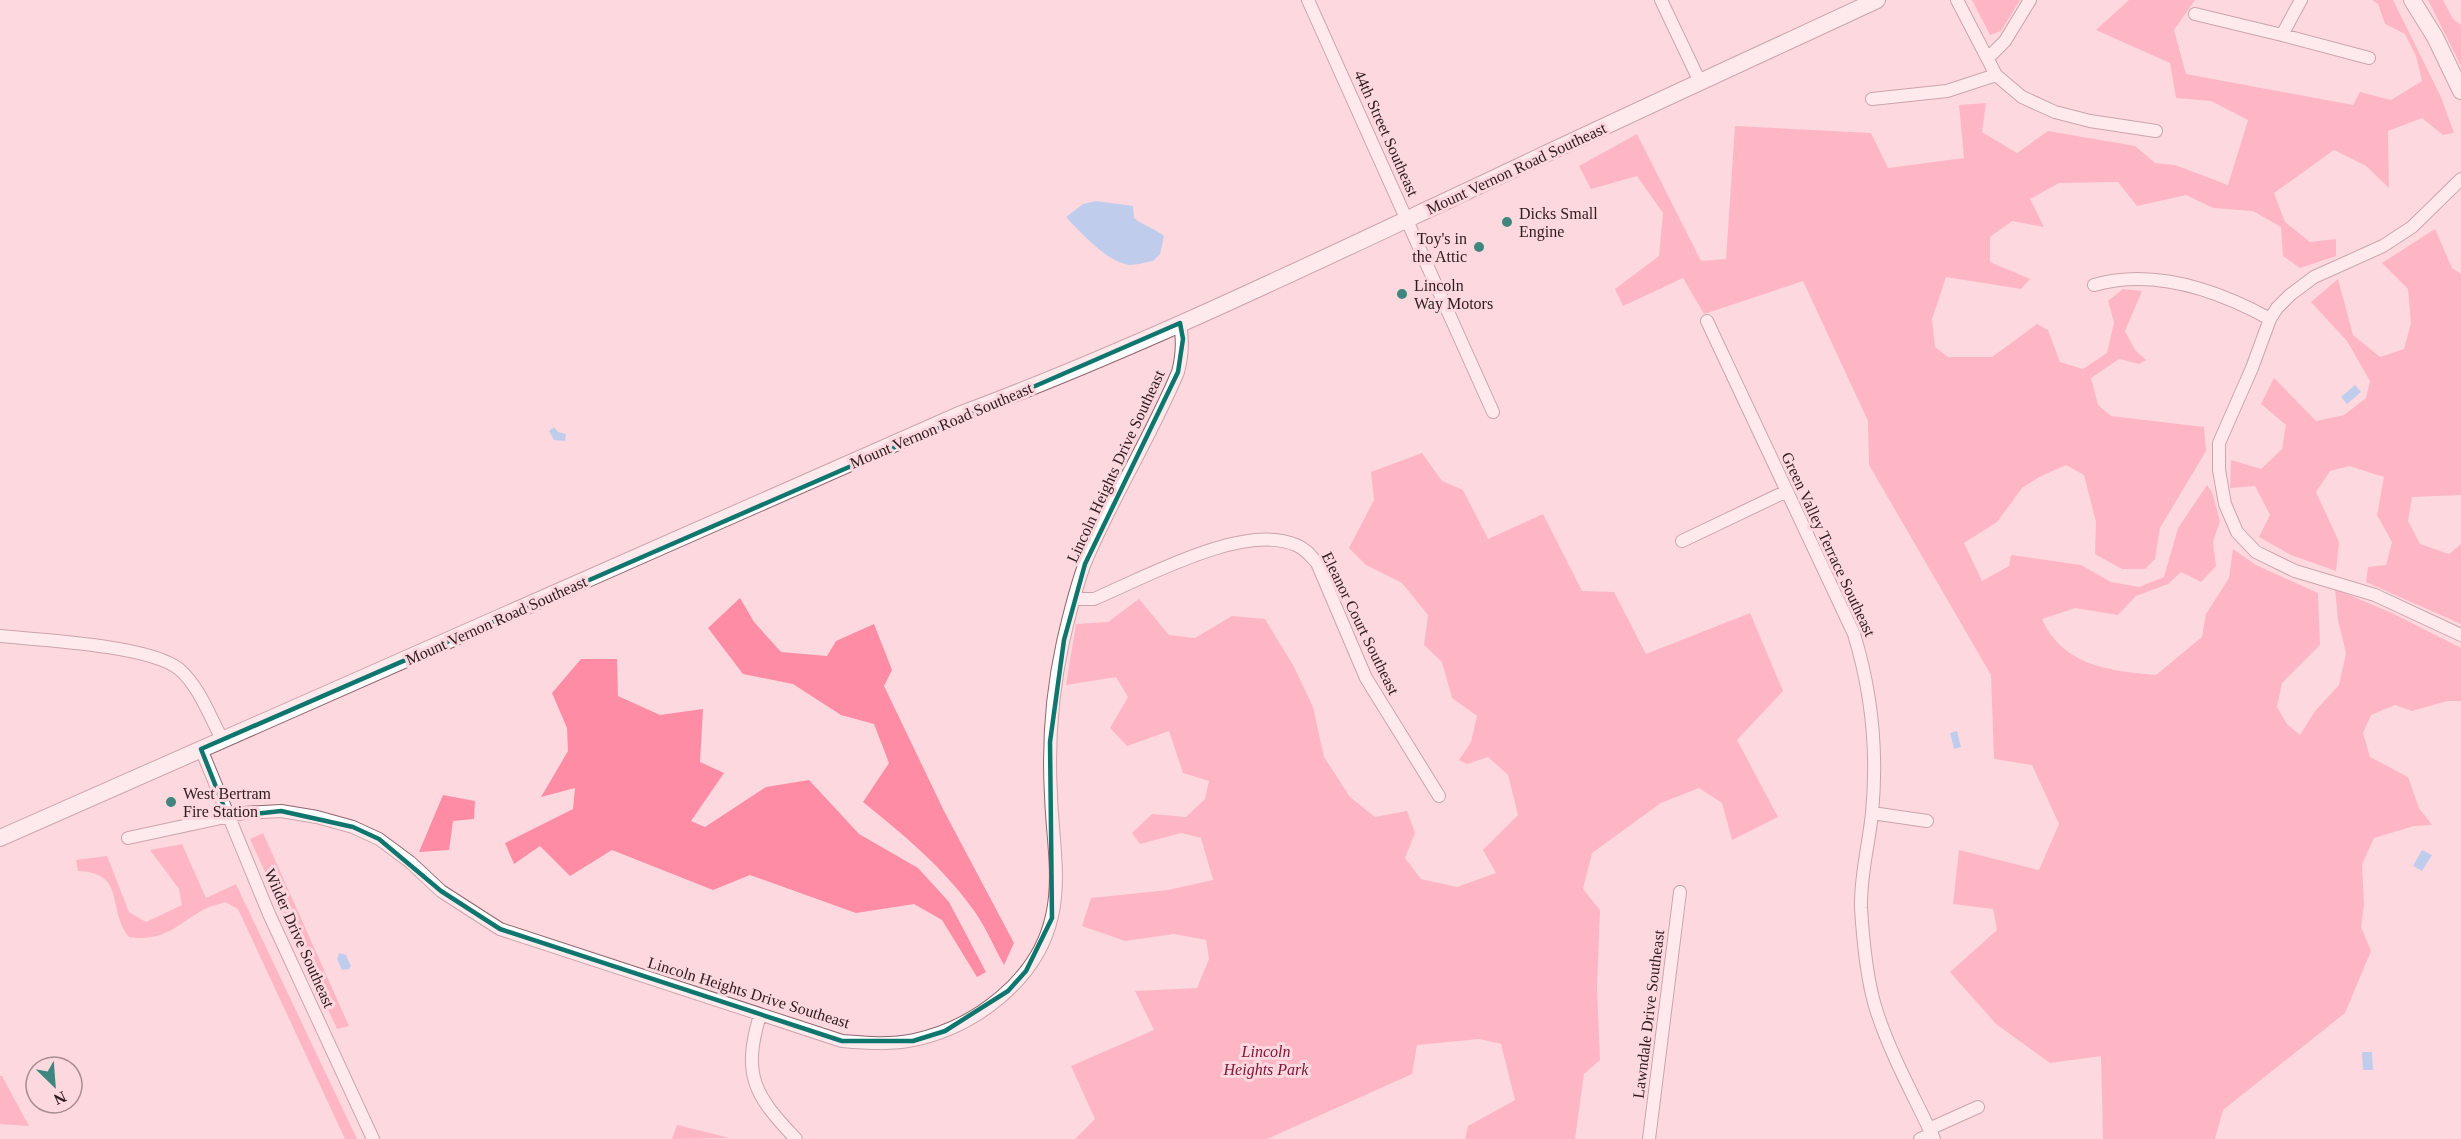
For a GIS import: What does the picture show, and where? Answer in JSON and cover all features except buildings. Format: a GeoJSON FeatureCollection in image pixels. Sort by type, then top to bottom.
{"type":"FeatureCollection","features":[{"type":"Feature","properties":{"kind":"main road","name":"Mount Vernon Road Southeast"},"geometry":{"type":"LineString","coordinates":[[0,838],[959,415],[1017,393],[1180,323],[1877,0]]}},
{"type":"Feature","properties":{"kind":"main road"},"geometry":{"type":"LineString","coordinates":[[2412,0],[2435,37],[2461,91]]}},
{"type":"Feature","properties":{"kind":"street","name":"44th Street Southeast"},"geometry":{"type":"LineString","coordinates":[[1308,0],[1408,219],[1492,412]]}},
{"type":"Feature","properties":{"kind":"street"},"geometry":{"type":"LineString","coordinates":[[1661,0],[1700,82]]}},
{"type":"Feature","properties":{"kind":"street"},"geometry":{"type":"LineString","coordinates":[[1957,0],[1996,75],[2022,97],[2055,112],[2090,121],[2156,131]]}},
{"type":"Feature","properties":{"kind":"street"},"geometry":{"type":"LineString","coordinates":[[1988,58],[2005,41],[2030,0]]}},
{"type":"Feature","properties":{"kind":"street"},"geometry":{"type":"LineString","coordinates":[[2282,35],[2301,0]]}},
{"type":"Feature","properties":{"kind":"street"},"geometry":{"type":"LineString","coordinates":[[2195,14],[2368,58]]}},
{"type":"Feature","properties":{"kind":"street"},"geometry":{"type":"LineString","coordinates":[[1872,99],[1947,91],[1996,75]]}},
{"type":"Feature","properties":{"kind":"street"},"geometry":{"type":"LineString","coordinates":[[2461,179],[2412,227],[2383,246],[2314,277],[2290,295],[2270,319],[2252,368],[2219,443],[2219,470],[2225,504],[2237,532],[2256,552],[2295,571],[2375,595],[2461,635]]}},
{"type":"Feature","properties":{"kind":"street"},"geometry":{"type":"LineString","coordinates":[[2094,285],[2115,279],[2138,278],[2168,281],[2236,300],[2270,319]]}},
{"type":"Feature","properties":{"kind":"street","name":"Green Valley Terrace Southeast"},"geometry":{"type":"LineString","coordinates":[[1707,321],[1854,634],[1866,673],[1872,704],[1875,750],[1872,813],[1861,905],[1868,976],[1875,1006],[1929,1135]]}},
{"type":"Feature","properties":{"kind":"street","name":"Lincoln Heights Drive Southeast"},"geometry":{"type":"LineString","coordinates":[[128,838],[244,813],[281,812],[317,817],[353,827],[379,839],[410,862],[441,891],[500,929],[842,1041],[879,1044],[913,1041],[945,1031],[978,1014],[1005,995],[1026,970],[1042,944],[1052,918],[1054,900],[1050,768],[1052,713],[1064,640],[1085,564],[1178,372],[1183,339],[1180,323]]}},
{"type":"Feature","properties":{"kind":"street"},"geometry":{"type":"LineString","coordinates":[[1682,541],[1787,491]]}},
{"type":"Feature","properties":{"kind":"street","name":"Eleanor Court Southeast"},"geometry":{"type":"LineString","coordinates":[[1075,599],[1094,600],[1230,543],[1265,539],[1295,544],[1307,551],[1317,563],[1366,678],[1438,796]]}},
{"type":"Feature","properties":{"kind":"street"},"geometry":{"type":"LineString","coordinates":[[0,636],[93,645],[161,658],[180,670],[192,686],[222,739]]}},
{"type":"Feature","properties":{"kind":"street","name":"Wilder Drive Southeast"},"geometry":{"type":"LineString","coordinates":[[201,749],[269,914],[374,1139]]}},
{"type":"Feature","properties":{"kind":"street"},"geometry":{"type":"LineString","coordinates":[[1872,813],[1927,821]]}},
{"type":"Feature","properties":{"kind":"street","name":"Lawndale Drive Southeast"},"geometry":{"type":"LineString","coordinates":[[1649,1139],[1680,892]]}},
{"type":"Feature","properties":{"kind":"street"},"geometry":{"type":"LineString","coordinates":[[760,1015],[751,1049],[750,1063],[755,1085],[768,1106],[796,1139]]}},
{"type":"Feature","properties":{"kind":"street"},"geometry":{"type":"LineString","coordinates":[[1929,1135],[1978,1107]]}},
{"type":"Feature","properties":{"kind":"highlighted area"},"geometry":{"type":"Polygon","coordinates":[[[1180,323],[1183,339],[1178,372],[1085,564],[1064,640],[1050,742],[1052,918],[1026,971],[1008,991],[945,1031],[913,1041],[842,1041],[500,929],[441,891],[379,839],[353,827],[281,811],[228,817],[201,749],[1180,323]]]}},
{"type":"Feature","properties":{"kind":"green space"},"geometry":{"type":"Polygon","coordinates":[[[1972,0],[2020,0],[2001,31],[1990,35],[1972,0]]]}},
{"type":"Feature","properties":{"kind":"green space"},"geometry":{"type":"Polygon","coordinates":[[[2129,0],[2195,0],[2174,30],[2186,74],[2353,105],[2360,92],[2391,100],[2422,81],[2416,56],[2405,34],[2385,24],[2378,4],[2372,0],[2393,0],[2441,97],[2454,133],[2443,135],[2422,118],[2388,131],[2389,188],[2366,166],[2334,150],[2274,193],[2285,222],[2310,242],[2336,239],[2336,256],[2300,268],[2283,256],[2281,227],[2253,211],[2213,208],[2186,195],[2137,206],[2118,182],[2059,183],[2030,199],[2044,227],[2012,221],[1990,237],[1990,262],[2030,279],[2021,289],[1946,277],[1932,319],[1935,347],[1948,357],[1992,357],[2037,324],[2048,330],[2060,362],[2083,369],[2107,353],[2114,322],[2108,301],[2123,289],[2142,291],[2125,331],[2135,350],[2146,360],[2139,364],[2119,359],[2091,378],[2098,405],[2111,416],[2204,427],[2206,451],[2160,528],[2155,559],[2145,569],[2122,569],[2095,554],[2096,522],[2084,475],[2066,465],[2039,477],[2022,488],[1997,522],[1964,543],[1982,581],[2009,566],[2011,555],[2081,565],[2111,582],[2139,587],[2164,577],[2178,528],[2207,485],[2212,492],[2220,521],[2213,542],[2216,566],[2201,582],[2181,572],[2168,584],[2136,596],[2118,615],[2075,608],[2042,619],[2051,635],[2075,656],[2105,668],[2156,675],[2202,637],[2206,614],[2229,578],[2233,549],[2256,565],[2318,593],[2320,645],[2282,683],[2277,707],[2287,724],[2300,735],[2315,711],[2339,685],[2346,653],[2338,620],[2335,589],[2392,613],[2461,648],[2461,701],[2447,701],[2412,711],[2395,705],[2371,715],[2363,733],[2370,757],[2408,777],[2419,808],[2432,825],[2414,826],[2374,838],[2362,864],[2364,905],[2361,927],[2371,951],[2345,1013],[2223,1110],[2215,1139],[2103,1139],[2101,1056],[2050,1063],[1996,1024],[1950,972],[1997,930],[1993,909],[1953,904],[1959,850],[2039,870],[2059,824],[2032,765],[1994,759],[1991,675],[1869,465],[1868,421],[1803,281],[1704,314],[1683,278],[1623,306],[1615,289],[1659,256],[1663,213],[1637,176],[1591,189],[1579,166],[1637,134],[1701,261],[1726,259],[1735,126],[1871,133],[1888,168],[1964,158],[1959,105],[1986,103],[1982,132],[2017,153],[2048,131],[2135,146],[2155,163],[2175,165],[2228,185],[2248,120],[2211,101],[2176,98],[2170,63],[2096,30],[2129,0]]]}},
{"type":"Feature","properties":{"kind":"green space"},"geometry":{"type":"Polygon","coordinates":[[[2428,0],[2443,0],[2453,19],[2461,25],[2461,66],[2428,0]]]}},
{"type":"Feature","properties":{"kind":"green space"},"geometry":{"type":"Polygon","coordinates":[[[2435,229],[2452,268],[2461,274],[2461,495],[2412,497],[2408,521],[2420,544],[2449,554],[2461,544],[2461,624],[2366,582],[2368,567],[2386,565],[2392,542],[2377,515],[2384,477],[2349,466],[2330,471],[2316,492],[2339,542],[2336,571],[2291,555],[2259,537],[2270,515],[2255,486],[2230,488],[2231,460],[2261,469],[2282,449],[2286,425],[2261,404],[2274,378],[2316,421],[2344,415],[2366,398],[2370,381],[2347,341],[2311,302],[2338,279],[2353,335],[2380,357],[2404,349],[2411,323],[2408,289],[2382,263],[2435,229]]]}},
{"type":"Feature","properties":{"kind":"green space","name":"Lincoln Heights Park"},"geometry":{"type":"Polygon","coordinates":[[[1422,453],[1442,481],[1463,490],[1488,539],[1543,514],[1582,591],[1614,592],[1646,654],[1750,613],[1783,691],[1737,740],[1778,817],[1732,840],[1722,803],[1699,788],[1661,803],[1592,853],[1583,889],[1600,910],[1597,988],[1600,1060],[1584,1074],[1575,1139],[1465,1139],[1468,1126],[1515,1100],[1501,1044],[1479,1039],[1417,1045],[1412,1074],[1267,1139],[1075,1139],[1095,1119],[1071,1066],[1154,1030],[1135,991],[1197,988],[1209,959],[1206,940],[1174,934],[1125,941],[1082,926],[1091,898],[1168,890],[1213,880],[1201,838],[1181,833],[1140,844],[1132,833],[1152,814],[1186,817],[1205,799],[1209,781],[1183,773],[1169,731],[1127,746],[1110,728],[1128,697],[1116,677],[1066,685],[1076,624],[1108,622],[1139,599],[1169,635],[1195,638],[1232,616],[1265,619],[1293,665],[1313,707],[1324,757],[1350,797],[1375,817],[1407,811],[1415,833],[1405,858],[1421,879],[1457,887],[1496,873],[1483,850],[1518,815],[1508,775],[1488,757],[1467,764],[1459,760],[1471,742],[1477,716],[1452,698],[1442,662],[1424,645],[1428,615],[1402,583],[1366,565],[1349,548],[1374,500],[1371,472],[1422,453]]]}},
{"type":"Feature","properties":{"kind":"green space"},"geometry":{"type":"Polygon","coordinates":[[[740,598],[754,622],[781,652],[827,656],[836,641],[874,624],[892,670],[884,686],[944,811],[1014,943],[1004,965],[979,918],[963,896],[937,867],[863,802],[889,763],[874,724],[841,715],[793,684],[743,674],[708,628],[740,598]]]}},
{"type":"Feature","properties":{"kind":"green space"},"geometry":{"type":"Polygon","coordinates":[[[581,659],[617,659],[618,696],[660,715],[703,709],[700,762],[724,773],[691,821],[705,827],[766,787],[809,780],[859,834],[918,868],[949,902],[986,972],[977,977],[942,920],[914,904],[856,913],[750,875],[713,890],[612,850],[570,876],[540,846],[514,864],[505,843],[573,809],[575,788],[541,797],[568,751],[567,728],[552,693],[581,659]]]}},
{"type":"Feature","properties":{"kind":"green space"},"geometry":{"type":"Polygon","coordinates":[[[443,795],[475,801],[474,819],[453,821],[449,850],[419,852],[443,795]]]}},
{"type":"Feature","properties":{"kind":"green space"},"geometry":{"type":"Polygon","coordinates":[[[263,833],[349,1026],[337,1029],[250,839],[263,833]]]}},
{"type":"Feature","properties":{"kind":"green space"},"geometry":{"type":"Polygon","coordinates":[[[182,844],[206,898],[236,884],[357,1139],[345,1139],[238,909],[225,902],[205,909],[160,935],[129,937],[122,926],[110,885],[93,873],[78,871],[76,860],[107,856],[129,912],[146,922],[182,905],[179,889],[150,850],[182,844]]]}},
{"type":"Feature","properties":{"kind":"green space"},"geometry":{"type":"Polygon","coordinates":[[[0,1076],[2,1076],[29,1126],[0,1124],[0,1076]]]}},
{"type":"Feature","properties":{"kind":"green space"},"geometry":{"type":"Polygon","coordinates":[[[677,1125],[730,1138],[672,1139],[677,1125]]]}},
{"type":"Feature","properties":{"kind":"water"},"geometry":{"type":"Polygon","coordinates":[[[1096,201],[1133,206],[1134,218],[1164,236],[1160,254],[1153,261],[1130,265],[1113,259],[1095,246],[1066,217],[1083,204],[1096,201]]]}},
{"type":"Feature","properties":{"kind":"water"},"geometry":{"type":"Polygon","coordinates":[[[2355,385],[2361,392],[2347,404],[2341,397],[2355,385]]]}},
{"type":"Feature","properties":{"kind":"water"},"geometry":{"type":"Polygon","coordinates":[[[554,427],[558,432],[566,434],[565,441],[554,440],[549,431],[554,427]]]}},
{"type":"Feature","properties":{"kind":"water"},"geometry":{"type":"Polygon","coordinates":[[[1957,731],[1961,747],[1954,749],[1950,733],[1957,731]]]}},
{"type":"Feature","properties":{"kind":"water"},"geometry":{"type":"Polygon","coordinates":[[[2422,850],[2432,855],[2422,871],[2413,866],[2422,850]]]}},
{"type":"Feature","properties":{"kind":"water"},"geometry":{"type":"Polygon","coordinates":[[[339,953],[346,955],[351,966],[349,969],[342,970],[337,959],[339,953]]]}},
{"type":"Feature","properties":{"kind":"water"},"geometry":{"type":"Polygon","coordinates":[[[2362,1052],[2372,1052],[2373,1070],[2363,1070],[2362,1052]]]}},
{"type":"Feature","properties":{"kind":"place","name":"Dicks Small Engine"},"geometry":{"type":"Point","coordinates":[1507,222]}},
{"type":"Feature","properties":{"kind":"place","name":"Toy's in the Attic"},"geometry":{"type":"Point","coordinates":[1479,247]}},
{"type":"Feature","properties":{"kind":"place","name":"Lincoln Way Motors"},"geometry":{"type":"Point","coordinates":[1402,294]}},
{"type":"Feature","properties":{"kind":"place","name":"West Bertram Fire Station"},"geometry":{"type":"Point","coordinates":[171,802]}}]}
